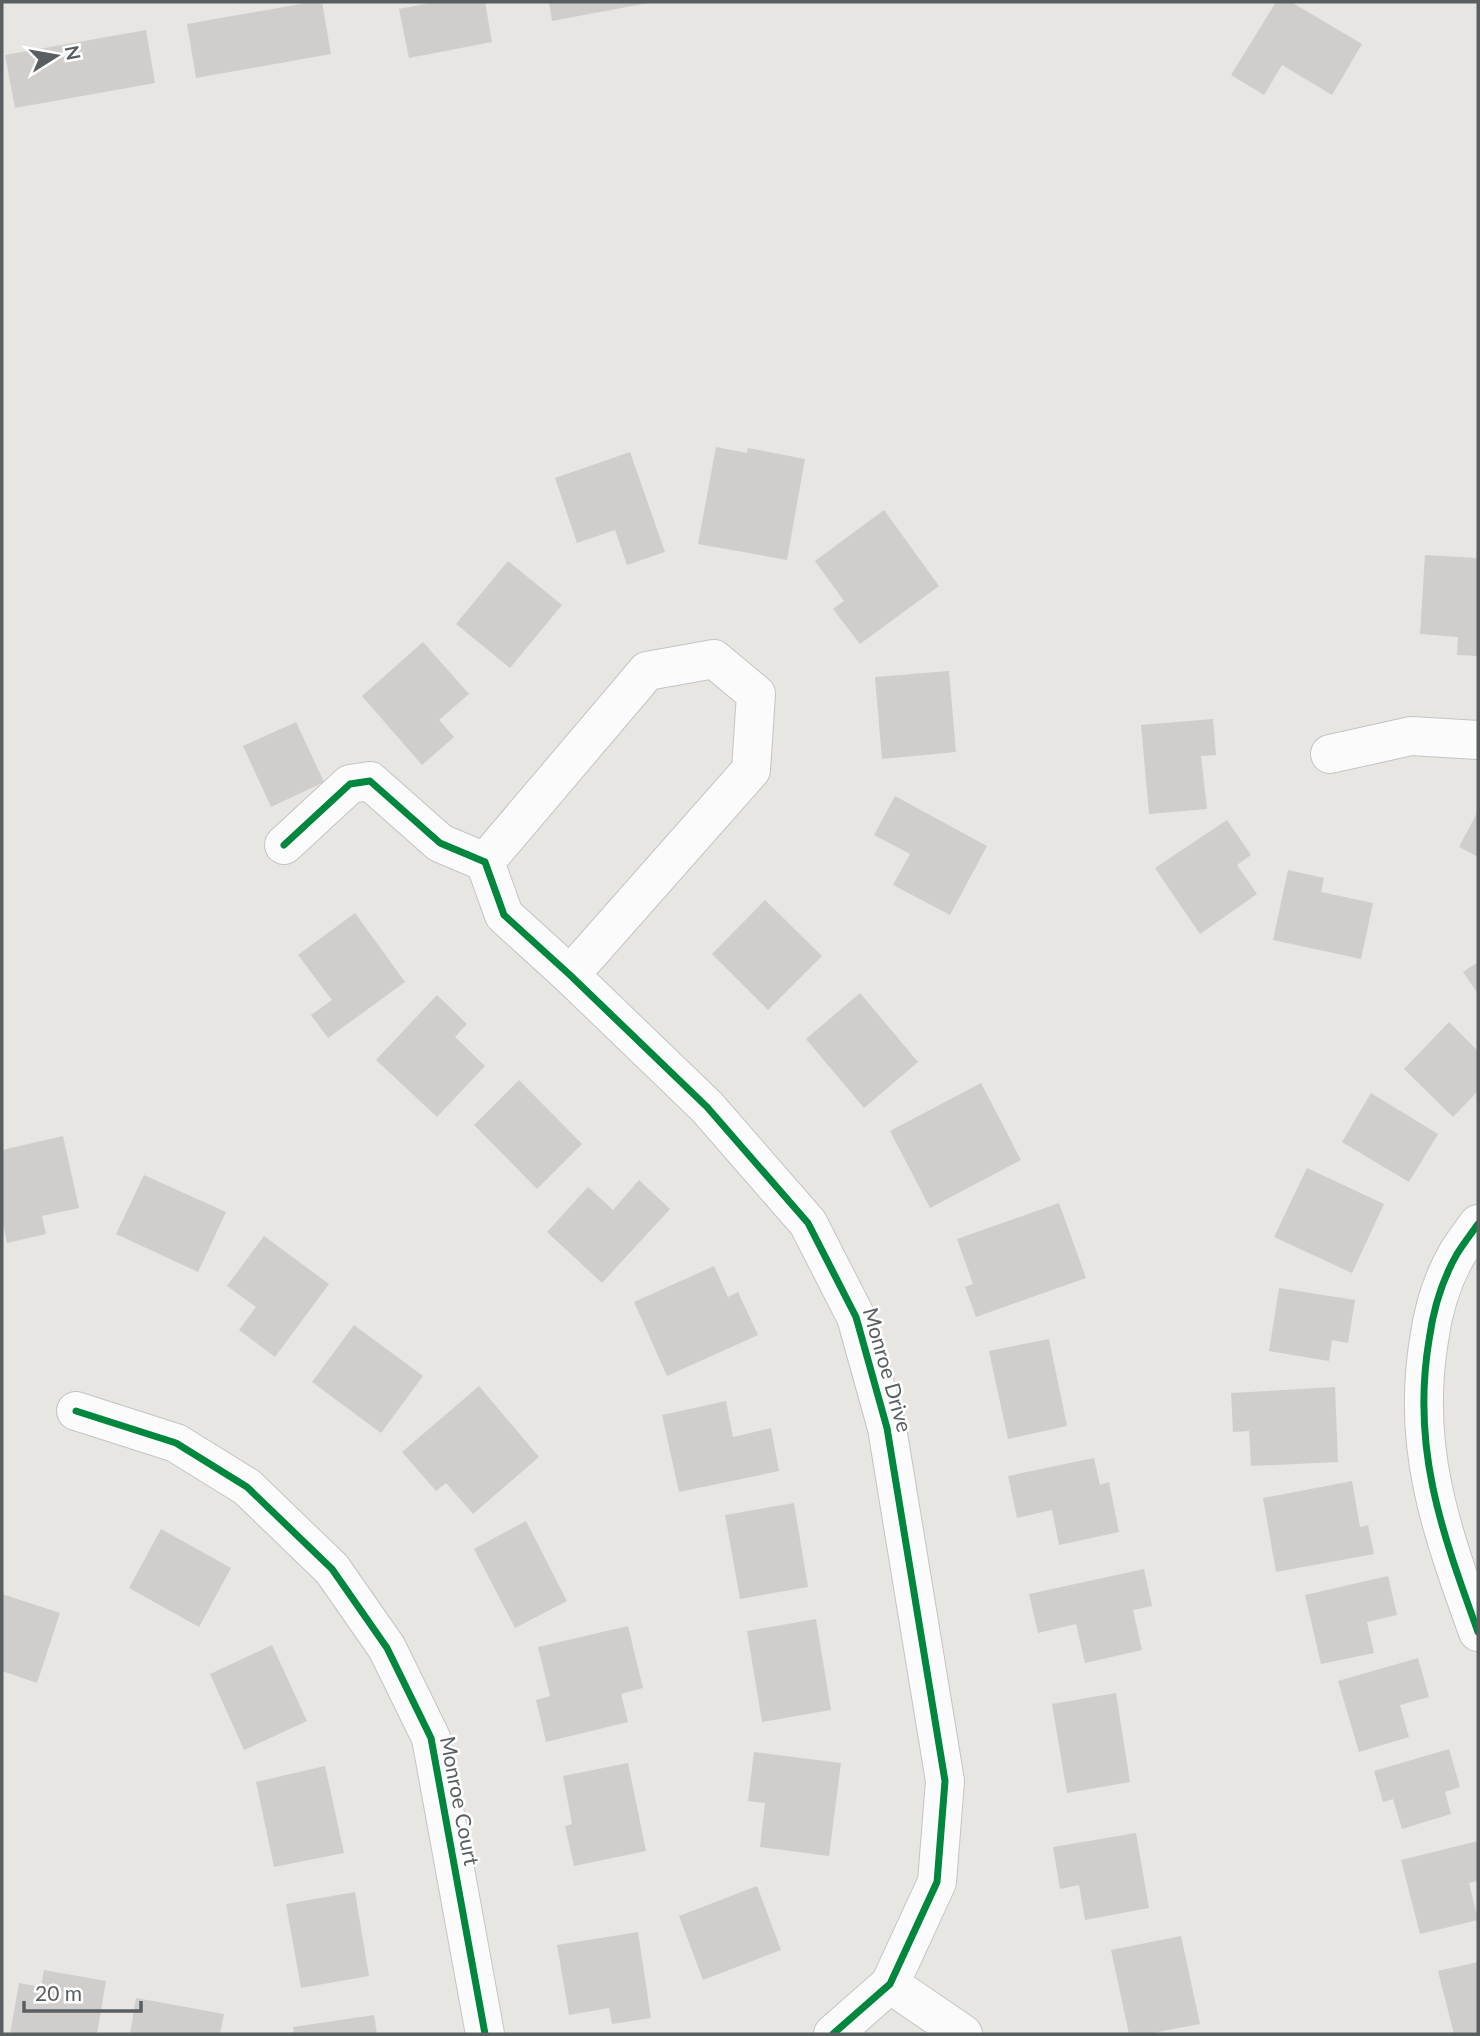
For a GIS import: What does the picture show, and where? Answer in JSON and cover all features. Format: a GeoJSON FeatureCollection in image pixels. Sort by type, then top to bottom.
{"type":"FeatureCollection","features":[{"type":"Feature","properties":{"kind":"street"},"geometry":{"type":"LineString","coordinates":[[284,845],[350,784],[370,782],[440,843],[485,862],[647,671],[714,659],[756,694],[751,770],[570,975]]}},
{"type":"Feature","properties":{"kind":"street"},"geometry":{"type":"LineString","coordinates":[[1330,754],[1411,736],[1478,740]]}},
{"type":"Feature","properties":{"kind":"street","name":"Monroe Drive"},"geometry":{"type":"LineString","coordinates":[[485,862],[504,915],[707,1107],[808,1223],[856,1317],[887,1428],[944,1781],[937,1882],[890,1984],[833,2034]]}},
{"type":"Feature","properties":{"kind":"street"},"geometry":{"type":"LineString","coordinates":[[1478,1224],[1456,1255],[1434,1309],[1424,1367],[1423,1424],[1430,1482],[1448,1549],[1478,1632]]}},
{"type":"Feature","properties":{"kind":"street","name":"Monroe Court"},"geometry":{"type":"LineString","coordinates":[[76,1411],[176,1443],[247,1487],[332,1569],[387,1648],[431,1738],[485,2034]]}},
{"type":"Feature","properties":{"kind":"street"},"geometry":{"type":"LineString","coordinates":[[890,1984],[962,2034]]}},
{"type":"Feature","properties":{"kind":"building"},"geometry":{"type":"Polygon","coordinates":[[[322,2],[331,54],[196,78],[187,24],[322,2]]]}},
{"type":"Feature","properties":{"kind":"building"},"geometry":{"type":"Polygon","coordinates":[[[434,2],[485,2],[492,42],[409,58],[399,9],[434,2]]]}},
{"type":"Feature","properties":{"kind":"building"},"geometry":{"type":"Polygon","coordinates":[[[549,2],[648,2],[648,3],[552,21],[549,2]]]}},
{"type":"Feature","properties":{"kind":"building"},"geometry":{"type":"Polygon","coordinates":[[[1276,2],[1291,2],[1362,44],[1332,95],[1282,65],[1264,95],[1231,75],[1276,2]]]}},
{"type":"Feature","properties":{"kind":"building"},"geometry":{"type":"Polygon","coordinates":[[[146,30],[155,83],[15,108],[5,55],[146,30]]]}},
{"type":"Feature","properties":{"kind":"building"},"geometry":{"type":"Polygon","coordinates":[[[716,447],[747,453],[748,448],[805,459],[787,560],[698,544],[716,447]]]}},
{"type":"Feature","properties":{"kind":"building"},"geometry":{"type":"Polygon","coordinates":[[[630,452],[665,552],[627,565],[615,530],[577,543],[555,478],[630,452]]]}},
{"type":"Feature","properties":{"kind":"building"},"geometry":{"type":"Polygon","coordinates":[[[884,510],[939,586],[860,644],[833,609],[844,601],[815,561],[884,510]]]}},
{"type":"Feature","properties":{"kind":"building"},"geometry":{"type":"Polygon","coordinates":[[[1425,555],[1478,558],[1478,656],[1457,655],[1458,637],[1420,634],[1425,555]]]}},
{"type":"Feature","properties":{"kind":"building"},"geometry":{"type":"Polygon","coordinates":[[[508,561],[562,605],[510,668],[456,624],[508,561]]]}},
{"type":"Feature","properties":{"kind":"building"},"geometry":{"type":"Polygon","coordinates":[[[423,642],[469,694],[439,720],[454,737],[422,765],[362,696],[423,642]]]}},
{"type":"Feature","properties":{"kind":"building"},"geometry":{"type":"Polygon","coordinates":[[[949,671],[956,752],[882,759],[875,677],[949,671]]]}},
{"type":"Feature","properties":{"kind":"building"},"geometry":{"type":"Polygon","coordinates":[[[1213,719],[1216,755],[1201,756],[1207,809],[1149,814],[1141,725],[1213,719]]]}},
{"type":"Feature","properties":{"kind":"building"},"geometry":{"type":"Polygon","coordinates":[[[296,722],[324,782],[271,807],[243,746],[296,722]]]}},
{"type":"Feature","properties":{"kind":"building"},"geometry":{"type":"Polygon","coordinates":[[[895,796],[987,846],[950,915],[893,885],[910,854],[874,835],[895,796]]]}},
{"type":"Feature","properties":{"kind":"building"},"geometry":{"type":"Polygon","coordinates":[[[1478,811],[1478,857],[1459,847],[1478,811]]]}},
{"type":"Feature","properties":{"kind":"building"},"geometry":{"type":"Polygon","coordinates":[[[1227,820],[1251,855],[1237,865],[1257,894],[1200,934],[1155,868],[1227,820]]]}},
{"type":"Feature","properties":{"kind":"building"},"geometry":{"type":"Polygon","coordinates":[[[1288,870],[1324,878],[1321,892],[1373,903],[1361,959],[1273,940],[1288,870]]]}},
{"type":"Feature","properties":{"kind":"building"},"geometry":{"type":"Polygon","coordinates":[[[765,900],[822,956],[768,1010],[712,954],[765,900]]]}},
{"type":"Feature","properties":{"kind":"building"},"geometry":{"type":"Polygon","coordinates":[[[355,913],[405,982],[328,1038],[311,1015],[332,1000],[298,955],[355,913]]]}},
{"type":"Feature","properties":{"kind":"building"},"geometry":{"type":"Polygon","coordinates":[[[1478,962],[1478,994],[1463,972],[1478,962]]]}},
{"type":"Feature","properties":{"kind":"building"},"geometry":{"type":"Polygon","coordinates":[[[860,993],[918,1062],[864,1108],[806,1039],[860,993]]]}},
{"type":"Feature","properties":{"kind":"building"},"geometry":{"type":"Polygon","coordinates":[[[437,995],[467,1024],[455,1037],[485,1066],[437,1117],[376,1060],[437,995]]]}},
{"type":"Feature","properties":{"kind":"building"},"geometry":{"type":"Polygon","coordinates":[[[1449,1022],[1478,1051],[1478,1091],[1453,1117],[1404,1069],[1449,1022]]]}},
{"type":"Feature","properties":{"kind":"building"},"geometry":{"type":"Polygon","coordinates":[[[519,1080],[582,1144],[537,1189],[474,1125],[519,1080]]]}},
{"type":"Feature","properties":{"kind":"building"},"geometry":{"type":"Polygon","coordinates":[[[981,1083],[1021,1160],[930,1208],[890,1131],[981,1083]]]}},
{"type":"Feature","properties":{"kind":"building"},"geometry":{"type":"Polygon","coordinates":[[[1371,1093],[1438,1134],[1409,1182],[1342,1142],[1371,1093]]]}},
{"type":"Feature","properties":{"kind":"building"},"geometry":{"type":"Polygon","coordinates":[[[63,1136],[79,1208],[42,1216],[46,1234],[7,1243],[2,1219],[2,1150],[63,1136]]]}},
{"type":"Feature","properties":{"kind":"building"},"geometry":{"type":"Polygon","coordinates":[[[1307,1168],[1384,1204],[1352,1273],[1274,1237],[1307,1168]]]}},
{"type":"Feature","properties":{"kind":"building"},"geometry":{"type":"Polygon","coordinates":[[[144,1175],[226,1212],[198,1272],[116,1234],[144,1175]]]}},
{"type":"Feature","properties":{"kind":"building"},"geometry":{"type":"Polygon","coordinates":[[[639,1180],[670,1209],[602,1283],[547,1232],[588,1187],[613,1210],[639,1180]]]}},
{"type":"Feature","properties":{"kind":"building"},"geometry":{"type":"Polygon","coordinates":[[[1059,1203],[1086,1278],[976,1317],[965,1287],[973,1284],[957,1239],[1059,1203]]]}},
{"type":"Feature","properties":{"kind":"building"},"geometry":{"type":"Polygon","coordinates":[[[264,1236],[329,1284],[275,1357],[239,1330],[256,1307],[227,1286],[264,1236]]]}},
{"type":"Feature","properties":{"kind":"building"},"geometry":{"type":"Polygon","coordinates":[[[714,1266],[728,1297],[738,1292],[758,1335],[667,1376],[634,1302],[714,1266]]]}},
{"type":"Feature","properties":{"kind":"building"},"geometry":{"type":"Polygon","coordinates":[[[1279,1288],[1355,1300],[1348,1343],[1332,1340],[1329,1361],[1269,1351],[1279,1288]]]}},
{"type":"Feature","properties":{"kind":"building"},"geometry":{"type":"Polygon","coordinates":[[[354,1325],[423,1376],[381,1433],[312,1382],[354,1325]]]}},
{"type":"Feature","properties":{"kind":"building"},"geometry":{"type":"Polygon","coordinates":[[[1049,1339],[1067,1426],[1008,1439],[989,1351],[1049,1339]]]}},
{"type":"Feature","properties":{"kind":"building"},"geometry":{"type":"Polygon","coordinates":[[[479,1386],[539,1457],[473,1514],[446,1483],[436,1491],[402,1452],[479,1386]]]}},
{"type":"Feature","properties":{"kind":"building"},"geometry":{"type":"Polygon","coordinates":[[[1335,1387],[1338,1462],[1251,1466],[1249,1431],[1233,1432],[1231,1393],[1335,1387]]]}},
{"type":"Feature","properties":{"kind":"building"},"geometry":{"type":"Polygon","coordinates":[[[726,1401],[733,1437],[771,1428],[779,1471],[679,1492],[662,1415],[726,1401]]]}},
{"type":"Feature","properties":{"kind":"building"},"geometry":{"type":"Polygon","coordinates":[[[1094,1458],[1100,1485],[1109,1482],[1119,1532],[1059,1545],[1052,1510],[1017,1518],[1008,1476],[1094,1458]]]}},
{"type":"Feature","properties":{"kind":"building"},"geometry":{"type":"Polygon","coordinates":[[[1352,1481],[1360,1527],[1368,1525],[1374,1554],[1276,1572],[1263,1498],[1352,1481]]]}},
{"type":"Feature","properties":{"kind":"building"},"geometry":{"type":"Polygon","coordinates":[[[794,1503],[808,1587],[740,1599],[725,1515],[794,1503]]]}},
{"type":"Feature","properties":{"kind":"building"},"geometry":{"type":"Polygon","coordinates":[[[526,1521],[567,1601],[515,1628],[474,1549],[526,1521]]]}},
{"type":"Feature","properties":{"kind":"building"},"geometry":{"type":"Polygon","coordinates":[[[161,1529],[231,1568],[199,1627],[129,1588],[161,1529]]]}},
{"type":"Feature","properties":{"kind":"building"},"geometry":{"type":"Polygon","coordinates":[[[1144,1569],[1152,1606],[1133,1610],[1142,1650],[1085,1663],[1076,1624],[1038,1633],[1029,1594],[1144,1569]]]}},
{"type":"Feature","properties":{"kind":"building"},"geometry":{"type":"Polygon","coordinates":[[[1388,1576],[1397,1615],[1367,1622],[1374,1653],[1321,1664],[1305,1595],[1388,1576]]]}},
{"type":"Feature","properties":{"kind":"building"},"geometry":{"type":"Polygon","coordinates":[[[2,1594],[60,1613],[37,1683],[2,1671],[2,1594]]]}},
{"type":"Feature","properties":{"kind":"building"},"geometry":{"type":"Polygon","coordinates":[[[816,1619],[831,1710],[762,1722],[747,1631],[816,1619]]]}},
{"type":"Feature","properties":{"kind":"building"},"geometry":{"type":"Polygon","coordinates":[[[628,1626],[643,1688],[621,1694],[628,1722],[546,1742],[536,1700],[550,1696],[538,1647],[628,1626]]]}},
{"type":"Feature","properties":{"kind":"building"},"geometry":{"type":"Polygon","coordinates":[[[272,1645],[307,1721],[244,1750],[210,1674],[272,1645]]]}},
{"type":"Feature","properties":{"kind":"building"},"geometry":{"type":"Polygon","coordinates":[[[1418,1658],[1429,1697],[1400,1705],[1409,1737],[1359,1752],[1338,1681],[1418,1658]]]}},
{"type":"Feature","properties":{"kind":"building"},"geometry":{"type":"Polygon","coordinates":[[[1116,1693],[1130,1782],[1067,1793],[1052,1704],[1116,1693]]]}},
{"type":"Feature","properties":{"kind":"building"},"geometry":{"type":"Polygon","coordinates":[[[1449,1749],[1460,1787],[1445,1792],[1451,1814],[1402,1829],[1393,1799],[1383,1802],[1374,1771],[1449,1749]]]}},
{"type":"Feature","properties":{"kind":"building"},"geometry":{"type":"Polygon","coordinates":[[[754,1752],[841,1763],[829,1856],[760,1847],[765,1803],[748,1801],[754,1752]]]}},
{"type":"Feature","properties":{"kind":"building"},"geometry":{"type":"Polygon","coordinates":[[[628,1763],[646,1851],[574,1866],[565,1826],[572,1824],[563,1776],[628,1763]]]}},
{"type":"Feature","properties":{"kind":"building"},"geometry":{"type":"Polygon","coordinates":[[[325,1766],[344,1853],[274,1867],[256,1782],[325,1766]]]}},
{"type":"Feature","properties":{"kind":"building"},"geometry":{"type":"Polygon","coordinates":[[[1136,1833],[1149,1908],[1085,1920],[1079,1885],[1060,1889],[1053,1847],[1136,1833]]]}},
{"type":"Feature","properties":{"kind":"building"},"geometry":{"type":"Polygon","coordinates":[[[1478,1841],[1478,1881],[1469,1883],[1478,1920],[1420,1934],[1401,1860],[1478,1841]]]}},
{"type":"Feature","properties":{"kind":"building"},"geometry":{"type":"Polygon","coordinates":[[[757,1886],[781,1950],[703,1980],[679,1916],[757,1886]]]}},
{"type":"Feature","properties":{"kind":"building"},"geometry":{"type":"Polygon","coordinates":[[[355,1892],[369,1976],[301,1988],[286,1904],[355,1892]]]}},
{"type":"Feature","properties":{"kind":"building"},"geometry":{"type":"Polygon","coordinates":[[[638,1932],[651,2018],[612,2024],[609,2008],[569,2015],[557,1945],[638,1932]]]}},
{"type":"Feature","properties":{"kind":"building"},"geometry":{"type":"Polygon","coordinates":[[[1181,1936],[1200,2024],[1147,2034],[1129,2034],[1111,1950],[1181,1936]]]}},
{"type":"Feature","properties":{"kind":"building"},"geometry":{"type":"Polygon","coordinates":[[[1478,1962],[1478,2034],[1454,2034],[1438,1971],[1478,1962]]]}},
{"type":"Feature","properties":{"kind":"building"},"geometry":{"type":"Polygon","coordinates":[[[44,1970],[106,1981],[97,2034],[10,2034],[19,1983],[41,1987],[44,1970]]]}},
{"type":"Feature","properties":{"kind":"building"},"geometry":{"type":"Polygon","coordinates":[[[136,1998],[224,2014],[220,2034],[130,2034],[136,1998]]]}},
{"type":"Feature","properties":{"kind":"building"},"geometry":{"type":"Polygon","coordinates":[[[374,2015],[377,2034],[294,2034],[293,2027],[374,2015]]]}},
{"type":"Feature","properties":{"kind":"cycle path"},"geometry":{"type":"LineString","coordinates":[[284,845],[350,784],[370,781],[440,843],[485,862],[504,915],[707,1107],[808,1223],[856,1317],[887,1428],[945,1781],[937,1882],[890,1984],[833,2034]]}},
{"type":"Feature","properties":{"kind":"cycle path"},"geometry":{"type":"LineString","coordinates":[[1478,1224],[1459,1250],[1443,1285],[1429,1340],[1424,1380],[1424,1418],[1433,1489],[1453,1560],[1478,1632]]}},
{"type":"Feature","properties":{"kind":"cycle path"},"geometry":{"type":"LineString","coordinates":[[76,1411],[176,1443],[247,1487],[332,1569],[387,1648],[431,1738],[485,2034]]}}]}
